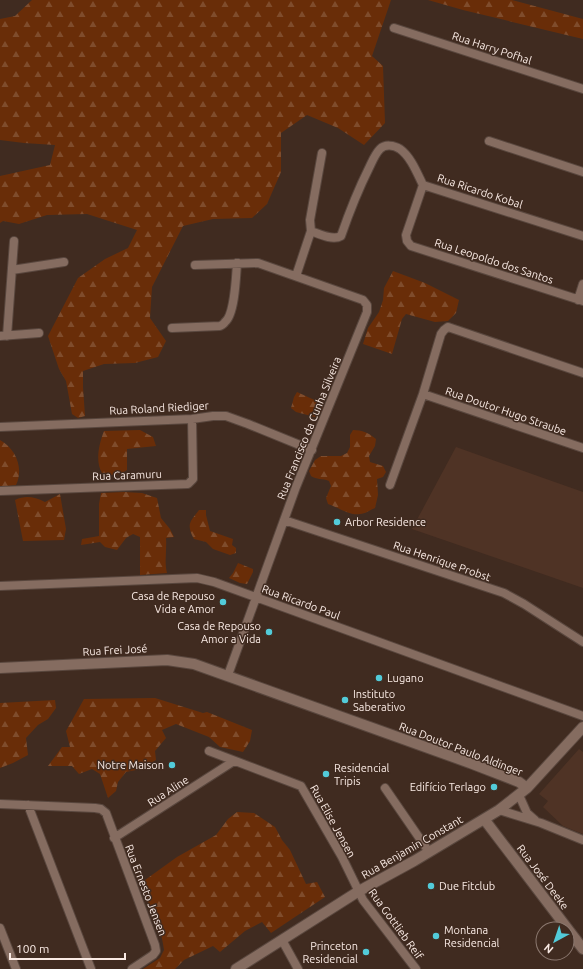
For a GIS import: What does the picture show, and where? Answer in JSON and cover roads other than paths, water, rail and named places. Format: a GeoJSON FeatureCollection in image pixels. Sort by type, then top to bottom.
{"type":"FeatureCollection","features":[{"type":"Feature","properties":{"kind":"street","name":"Rua Harry Pofhal"},"geometry":{"type":"LineString","coordinates":[[394,28],[583,89]]}},
{"type":"Feature","properties":{"kind":"street"},"geometry":{"type":"LineString","coordinates":[[489,141],[583,172]]}},
{"type":"Feature","properties":{"kind":"street","name":"Rua Ricardo Kobal"},"geometry":{"type":"LineString","coordinates":[[311,231],[334,238],[341,236],[351,206],[365,175],[374,157],[380,149],[385,146],[398,148],[404,153],[410,160],[423,185],[583,236]]}},
{"type":"Feature","properties":{"kind":"street"},"geometry":{"type":"LineString","coordinates":[[195,265],[258,263],[296,276],[311,231],[310,220],[322,153]]}},
{"type":"Feature","properties":{"kind":"street","name":"Rua Leopoldo dos Santos"},"geometry":{"type":"LineString","coordinates":[[423,185],[406,235],[407,241],[411,246],[580,301]]}},
{"type":"Feature","properties":{"kind":"street"},"geometry":{"type":"LineString","coordinates":[[14,241],[4,336],[39,333]]}},
{"type":"Feature","properties":{"kind":"street"},"geometry":{"type":"LineString","coordinates":[[12,270],[64,262]]}},
{"type":"Feature","properties":{"kind":"street"},"geometry":{"type":"LineString","coordinates":[[172,328],[220,326],[226,322],[230,314],[233,299],[237,263]]}},
{"type":"Feature","properties":{"kind":"street","name":"Rua Francisco da Cunha Silveira"},"geometry":{"type":"LineString","coordinates":[[228,675],[296,487],[366,312],[367,305],[363,300],[296,276]]}},
{"type":"Feature","properties":{"kind":"street"},"geometry":{"type":"LineString","coordinates":[[580,301],[583,284]]}},
{"type":"Feature","properties":{"kind":"street"},"geometry":{"type":"LineString","coordinates":[[390,485],[423,394],[441,334],[448,327],[583,373]]}},
{"type":"Feature","properties":{"kind":"street","name":"Rua Doutor Hugo Straube"},"geometry":{"type":"LineString","coordinates":[[423,394],[583,448]]}},
{"type":"Feature","properties":{"kind":"street","name":"Rua Roland Riediger"},"geometry":{"type":"LineString","coordinates":[[0,427],[226,416],[312,450]]}},
{"type":"Feature","properties":{"kind":"street","name":"Rua Caramuru"},"geometry":{"type":"LineString","coordinates":[[0,491],[188,484],[193,479],[192,418]]}},
{"type":"Feature","properties":{"kind":"street","name":"Rua Henrique Probst"},"geometry":{"type":"LineString","coordinates":[[284,520],[504,594],[524,604],[583,642]]}},
{"type":"Feature","properties":{"kind":"street","name":"Rua Ricardo Paul"},"geometry":{"type":"LineString","coordinates":[[0,586],[197,578],[214,582],[583,716]]}},
{"type":"Feature","properties":{"kind":"street","name":"Rua Frei José"},"geometry":{"type":"LineString","coordinates":[[0,668],[167,660],[194,664],[228,675]]}},
{"type":"Feature","properties":{"kind":"street","name":"Rua Doutor Paulo Aldinger"},"geometry":{"type":"LineString","coordinates":[[228,675],[470,763],[519,782],[527,788]]}},
{"type":"Feature","properties":{"kind":"street","name":"Rua Benjamin Constant"},"geometry":{"type":"LineString","coordinates":[[236,969],[359,891],[429,852],[519,796],[583,727]]}},
{"type":"Feature","properties":{"kind":"street","name":"Rua Elise Jensen"},"geometry":{"type":"LineString","coordinates":[[209,751],[301,786],[359,891]]}},
{"type":"Feature","properties":{"kind":"street","name":"Rua Aline"},"geometry":{"type":"LineString","coordinates":[[114,838],[234,761]]}},
{"type":"Feature","properties":{"kind":"street"},"geometry":{"type":"LineString","coordinates":[[386,788],[429,852]]}},
{"type":"Feature","properties":{"kind":"street"},"geometry":{"type":"LineString","coordinates":[[519,796],[527,813],[541,824]]}},
{"type":"Feature","properties":{"kind":"street"},"geometry":{"type":"LineString","coordinates":[[0,804],[28,805],[91,969]]}},
{"type":"Feature","properties":{"kind":"street","name":"Rua Ernesto Jensen"},"geometry":{"type":"LineString","coordinates":[[28,805],[95,808],[101,809],[106,814],[155,945],[156,951],[153,955],[132,969]]}},
{"type":"Feature","properties":{"kind":"street"},"geometry":{"type":"LineString","coordinates":[[498,810],[583,840]]}},
{"type":"Feature","properties":{"kind":"street","name":"Rua José Deeke"},"geometry":{"type":"LineString","coordinates":[[484,819],[583,949]]}},
{"type":"Feature","properties":{"kind":"street","name":"Rua Gottlieb Reif"},"geometry":{"type":"LineString","coordinates":[[359,891],[363,900],[416,969]]}},
{"type":"Feature","properties":{"kind":"street"},"geometry":{"type":"LineString","coordinates":[[0,928],[16,969]]}},
{"type":"Feature","properties":{"kind":"street"},"geometry":{"type":"LineString","coordinates":[[282,940],[298,969]]}},
{"type":"Feature","properties":{"kind":"place","name":"Arbor Residence"},"geometry":{"type":"Point","coordinates":[337,522]}},
{"type":"Feature","properties":{"kind":"place","name":"Casa de Repouso Vida e Amor"},"geometry":{"type":"Point","coordinates":[223,602]}},
{"type":"Feature","properties":{"kind":"place","name":"Casa de Repouso Amor a Vida"},"geometry":{"type":"Point","coordinates":[269,632]}},
{"type":"Feature","properties":{"kind":"place","name":"Lugano"},"geometry":{"type":"Point","coordinates":[379,678]}},
{"type":"Feature","properties":{"kind":"place","name":"Instituto Saberativo"},"geometry":{"type":"Point","coordinates":[345,700]}},
{"type":"Feature","properties":{"kind":"place","name":"Notre Maison"},"geometry":{"type":"Point","coordinates":[172,765]}},
{"type":"Feature","properties":{"kind":"place","name":"Residencial Tripis"},"geometry":{"type":"Point","coordinates":[326,774]}},
{"type":"Feature","properties":{"kind":"place","name":"Edifício Terlago"},"geometry":{"type":"Point","coordinates":[494,787]}},
{"type":"Feature","properties":{"kind":"place","name":"Due Fitclub"},"geometry":{"type":"Point","coordinates":[431,886]}},
{"type":"Feature","properties":{"kind":"place","name":"Montana Residencial"},"geometry":{"type":"Point","coordinates":[436,936]}},
{"type":"Feature","properties":{"kind":"place","name":"Princeton Residencial"},"geometry":{"type":"Point","coordinates":[366,952]}}]}
